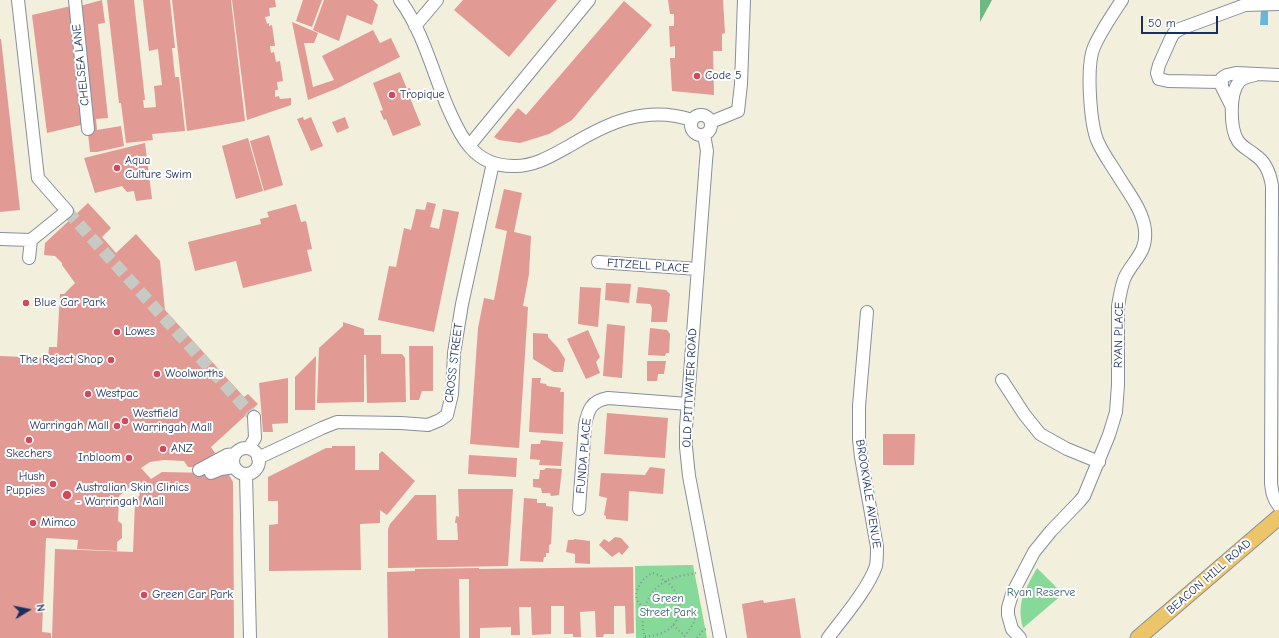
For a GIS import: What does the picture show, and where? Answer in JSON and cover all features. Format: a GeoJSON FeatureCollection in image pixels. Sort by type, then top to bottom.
{"type":"FeatureCollection","features":[{"type":"Feature","properties":{"kind":"main road","name":"BEACON HILL ROAD"},"geometry":{"type":"LineString","coordinates":[[1138,638],[1279,517]]}},
{"type":"Feature","properties":{"kind":"street"},"geometry":{"type":"LineString","coordinates":[[0,239],[30,240],[67,211],[38,178],[18,0]]}},
{"type":"Feature","properties":{"kind":"street","name":"CHELSEA LANE"},"geometry":{"type":"LineString","coordinates":[[74,0],[88,129]]}},
{"type":"Feature","properties":{"kind":"street"},"geometry":{"type":"LineString","coordinates":[[400,0],[416,26],[454,123],[476,154],[493,163],[512,166],[531,164],[553,155],[601,128],[633,118],[669,115],[692,120]]}},
{"type":"Feature","properties":{"kind":"street"},"geometry":{"type":"LineString","coordinates":[[416,26],[437,0]]}},
{"type":"Feature","properties":{"kind":"street"},"geometry":{"type":"LineString","coordinates":[[469,146],[589,0]]}},
{"type":"Feature","properties":{"kind":"street"},"geometry":{"type":"LineString","coordinates":[[711,122],[738,111],[741,84],[744,0]]}},
{"type":"Feature","properties":{"kind":"street","name":"RYAN PLACE"},"geometry":{"type":"LineString","coordinates":[[1020,638],[1012,629],[1008,615],[1008,608],[1012,594],[1034,552],[1042,541],[1084,496],[1114,424],[1118,385],[1118,306],[1120,294],[1126,275],[1141,253],[1145,239],[1145,231],[1140,214],[1098,142],[1092,122],[1090,74],[1093,48],[1122,0]]}},
{"type":"Feature","properties":{"kind":"street"},"geometry":{"type":"LineString","coordinates":[[1221,82],[1168,81],[1159,79],[1157,73],[1159,65],[1174,33],[1180,29],[1245,4],[1279,4]]}},
{"type":"Feature","properties":{"kind":"street"},"geometry":{"type":"LineString","coordinates":[[1221,82],[1222,78],[1236,73],[1279,75]]}},
{"type":"Feature","properties":{"kind":"street"},"geometry":{"type":"LineString","coordinates":[[1255,75],[1245,77],[1238,82],[1234,91],[1232,107],[1234,133],[1238,142],[1262,160],[1266,166],[1276,194],[1271,483],[1273,494],[1279,506]]}},
{"type":"Feature","properties":{"kind":"street"},"geometry":{"type":"LineString","coordinates":[[1221,82],[1232,107]]}},
{"type":"Feature","properties":{"kind":"street"},"geometry":{"type":"LineString","coordinates":[[702,115],[707,117],[711,122],[711,128],[704,135],[697,135],[692,130],[692,120],[696,116],[702,115]]}},
{"type":"Feature","properties":{"kind":"street","name":"OLD PITTWATER ROAD"},"geometry":{"type":"LineString","coordinates":[[704,135],[707,151],[686,447],[689,476],[720,638]]}},
{"type":"Feature","properties":{"kind":"street","name":"CROSS STREET"},"geometry":{"type":"LineString","coordinates":[[258,458],[337,422],[428,425],[447,415],[452,394],[454,354],[462,304],[493,163]]}},
{"type":"Feature","properties":{"kind":"street"},"geometry":{"type":"LineString","coordinates":[[29,258],[30,240]]}},
{"type":"Feature","properties":{"kind":"street","name":"FITZELL PLACE"},"geometry":{"type":"LineString","coordinates":[[598,262],[698,269]]}},
{"type":"Feature","properties":{"kind":"street","name":"BROOKVALE AVENUE"},"geometry":{"type":"LineString","coordinates":[[828,638],[863,590],[873,573],[877,560],[877,547],[859,439],[859,406],[867,312]]}},
{"type":"Feature","properties":{"kind":"street"},"geometry":{"type":"LineString","coordinates":[[1002,380],[1024,414],[1040,434],[1067,449],[1099,462]]}},
{"type":"Feature","properties":{"kind":"street","name":"FUNDA PLACE"},"geometry":{"type":"LineString","coordinates":[[579,510],[585,425],[591,406],[599,400],[608,398],[688,404]]}},
{"type":"Feature","properties":{"kind":"street"},"geometry":{"type":"LineString","coordinates":[[248,448],[255,438],[254,417]]}},
{"type":"Feature","properties":{"kind":"street"},"geometry":{"type":"LineString","coordinates":[[199,470],[227,455],[235,454],[242,449],[248,448],[256,453],[259,462],[254,472],[242,474],[237,471],[234,467],[233,459],[235,454]]}},
{"type":"Feature","properties":{"kind":"street"},"geometry":{"type":"LineString","coordinates":[[211,473],[221,469],[234,467]]}},
{"type":"Feature","properties":{"kind":"street"},"geometry":{"type":"LineString","coordinates":[[246,474],[250,638]]}},
{"type":"Feature","properties":{"kind":"path"},"geometry":{"type":"LineString","coordinates":[[644,607],[639,602],[637,590],[639,584],[643,579],[653,573],[661,576],[665,582],[676,591],[679,598],[680,608],[679,616],[673,626],[666,632],[660,635],[645,637],[642,619],[644,607],[649,597],[665,582],[688,575],[708,572]]}},
{"type":"Feature","properties":{"kind":"path"},"geometry":{"type":"LineString","coordinates":[[673,626],[684,637],[695,624],[694,614],[691,611],[680,608]]}},
{"type":"Feature","properties":{"kind":"green space"},"geometry":{"type":"Polygon","coordinates":[[[980,0],[992,0],[980,22],[980,0]]]}},
{"type":"Feature","properties":{"kind":"green space","name":"Green Street Park"},"geometry":{"type":"Polygon","coordinates":[[[693,565],[707,638],[636,638],[635,566],[693,565]]]}},
{"type":"Feature","properties":{"kind":"green space","name":"Ryan Reserve"},"geometry":{"type":"Polygon","coordinates":[[[1037,568],[1063,594],[1023,628],[1021,619],[1021,604],[1025,590],[1037,568]]]}},
{"type":"Feature","properties":{"kind":"water"},"geometry":{"type":"Polygon","coordinates":[[[1261,11],[1268,11],[1268,25],[1260,25],[1261,11]]]}},
{"type":"Feature","properties":{"kind":"building"},"geometry":{"type":"Polygon","coordinates":[[[102,0],[105,23],[98,24],[108,118],[96,119],[97,130],[121,126],[124,146],[97,152],[90,152],[88,133],[94,133],[80,6],[102,0]]]}},
{"type":"Feature","properties":{"kind":"building"},"geometry":{"type":"Polygon","coordinates":[[[107,0],[134,0],[145,100],[143,100],[144,108],[156,107],[154,86],[162,85],[158,49],[149,51],[143,0],[170,0],[175,48],[172,48],[175,77],[179,77],[185,131],[152,134],[153,140],[126,143],[121,103],[119,103],[107,0]]]}},
{"type":"Feature","properties":{"kind":"building"},"geometry":{"type":"Polygon","coordinates":[[[172,0],[231,0],[245,121],[187,131],[172,0]]]}},
{"type":"Feature","properties":{"kind":"building"},"geometry":{"type":"Polygon","coordinates":[[[232,0],[275,0],[276,7],[269,8],[270,16],[265,17],[267,24],[269,23],[269,26],[272,25],[275,46],[270,46],[271,53],[274,52],[276,62],[280,61],[283,81],[277,82],[278,90],[275,90],[275,97],[279,96],[280,99],[291,98],[291,105],[247,120],[232,0]]]}},
{"type":"Feature","properties":{"kind":"building"},"geometry":{"type":"Polygon","coordinates":[[[303,0],[322,0],[312,27],[296,21],[303,0]]]}},
{"type":"Feature","properties":{"kind":"building"},"geometry":{"type":"Polygon","coordinates":[[[324,0],[373,0],[378,5],[372,25],[347,15],[339,41],[313,30],[324,0]]]}},
{"type":"Feature","properties":{"kind":"building"},"geometry":{"type":"Polygon","coordinates":[[[463,0],[557,0],[509,57],[454,10],[463,0]]]}},
{"type":"Feature","properties":{"kind":"building"},"geometry":{"type":"Polygon","coordinates":[[[668,0],[723,0],[725,33],[722,34],[722,51],[713,51],[714,95],[672,91],[670,58],[675,58],[675,46],[670,47],[669,26],[674,26],[674,14],[670,14],[668,0]]]}},
{"type":"Feature","properties":{"kind":"building"},"geometry":{"type":"Polygon","coordinates":[[[624,1],[652,25],[572,120],[549,134],[520,143],[499,140],[494,137],[518,108],[526,115],[624,1]]]}},
{"type":"Feature","properties":{"kind":"building"},"geometry":{"type":"Polygon","coordinates":[[[71,6],[85,124],[47,133],[32,15],[71,6]]]}},
{"type":"Feature","properties":{"kind":"building"},"geometry":{"type":"Polygon","coordinates":[[[292,22],[318,33],[314,43],[304,43],[313,87],[334,80],[322,56],[373,30],[380,43],[391,38],[400,57],[338,88],[308,100],[292,22]]]}},
{"type":"Feature","properties":{"kind":"building"},"geometry":{"type":"Polygon","coordinates":[[[0,39],[20,210],[0,212],[0,39]]]}},
{"type":"Feature","properties":{"kind":"building"},"geometry":{"type":"Polygon","coordinates":[[[400,72],[407,89],[410,88],[413,97],[410,98],[421,125],[393,136],[386,119],[384,120],[380,111],[383,110],[373,83],[400,72]]]}},
{"type":"Feature","properties":{"kind":"building"},"geometry":{"type":"Polygon","coordinates":[[[303,117],[304,120],[311,117],[323,146],[311,151],[297,119],[303,117]]]}},
{"type":"Feature","properties":{"kind":"building"},"geometry":{"type":"Polygon","coordinates":[[[345,117],[349,128],[337,133],[332,122],[345,117]]]}},
{"type":"Feature","properties":{"kind":"building"},"geometry":{"type":"Polygon","coordinates":[[[269,135],[283,185],[264,191],[250,141],[269,135]]]}},
{"type":"Feature","properties":{"kind":"building"},"geometry":{"type":"Polygon","coordinates":[[[248,138],[263,191],[236,199],[222,146],[248,138]]]}},
{"type":"Feature","properties":{"kind":"building","name":"Aqua Culture Swim"},"geometry":{"type":"Polygon","coordinates":[[[145,143],[152,199],[136,201],[134,191],[127,192],[122,186],[95,193],[84,158],[145,143]]]}},
{"type":"Feature","properties":{"kind":"building"},"geometry":{"type":"Polygon","coordinates":[[[504,189],[522,193],[514,232],[531,236],[529,274],[523,306],[528,307],[519,448],[470,444],[478,328],[484,298],[494,300],[507,231],[495,228],[504,189]]]}},
{"type":"Feature","properties":{"kind":"building"},"geometry":{"type":"Polygon","coordinates":[[[427,202],[436,204],[430,227],[439,229],[443,209],[459,212],[434,332],[378,320],[389,266],[396,267],[404,228],[411,230],[416,209],[425,210],[427,202]]]}},
{"type":"Feature","properties":{"kind":"building","name":"Westfield Warringah Mall"},"geometry":{"type":"Polygon","coordinates":[[[88,203],[111,228],[102,237],[116,253],[136,234],[160,261],[165,310],[244,397],[248,394],[258,404],[211,447],[215,453],[199,467],[188,467],[184,461],[164,460],[150,462],[141,468],[151,479],[162,472],[211,473],[229,475],[233,482],[234,638],[52,638],[55,549],[133,552],[135,503],[140,494],[131,486],[119,496],[118,521],[122,524],[122,538],[117,542],[117,551],[77,549],[78,540],[46,538],[42,632],[51,633],[51,638],[0,638],[0,356],[48,358],[49,347],[57,347],[60,294],[64,294],[75,283],[62,263],[55,256],[44,255],[45,243],[88,203]]]}},
{"type":"Feature","properties":{"kind":"building"},"geometry":{"type":"Polygon","coordinates":[[[296,204],[301,222],[306,221],[312,249],[307,250],[312,271],[243,288],[236,261],[195,271],[188,242],[261,224],[260,219],[269,217],[267,212],[296,204]]]}},
{"type":"Feature","properties":{"kind":"building"},"geometry":{"type":"Polygon","coordinates":[[[606,283],[631,284],[629,303],[605,300],[606,283]]]}},
{"type":"Feature","properties":{"kind":"building"},"geometry":{"type":"Polygon","coordinates":[[[580,287],[601,288],[598,327],[578,324],[580,287]]]}},
{"type":"Feature","properties":{"kind":"building"},"geometry":{"type":"Polygon","coordinates":[[[638,287],[666,290],[670,294],[667,322],[651,322],[652,308],[650,304],[636,303],[638,287]]]}},
{"type":"Feature","properties":{"kind":"building"},"geometry":{"type":"Polygon","coordinates":[[[343,322],[364,329],[364,402],[317,403],[319,348],[343,326],[343,322]]]}},
{"type":"Feature","properties":{"kind":"building"},"geometry":{"type":"Polygon","coordinates":[[[607,324],[625,326],[622,378],[603,376],[607,324]]]}},
{"type":"Feature","properties":{"kind":"building"},"geometry":{"type":"Polygon","coordinates":[[[650,328],[667,330],[670,334],[669,353],[666,353],[665,356],[648,355],[650,328]]]}},
{"type":"Feature","properties":{"kind":"building"},"geometry":{"type":"Polygon","coordinates":[[[588,330],[600,357],[596,362],[600,373],[586,379],[567,339],[588,330]]]}},
{"type":"Feature","properties":{"kind":"building"},"geometry":{"type":"Polygon","coordinates":[[[533,333],[548,334],[548,337],[565,359],[563,372],[554,372],[533,359],[533,333]]]}},
{"type":"Feature","properties":{"kind":"building"},"geometry":{"type":"Polygon","coordinates":[[[364,335],[381,335],[381,354],[402,354],[405,358],[406,402],[367,403],[364,335]]]}},
{"type":"Feature","properties":{"kind":"building"},"geometry":{"type":"Polygon","coordinates":[[[409,346],[433,346],[433,391],[422,391],[419,400],[410,400],[409,346]]]}},
{"type":"Feature","properties":{"kind":"building"},"geometry":{"type":"Polygon","coordinates":[[[316,356],[315,410],[295,410],[295,377],[316,356]]]}},
{"type":"Feature","properties":{"kind":"building"},"geometry":{"type":"Polygon","coordinates":[[[647,361],[666,361],[664,374],[658,374],[657,381],[647,381],[647,361]]]}},
{"type":"Feature","properties":{"kind":"building"},"geometry":{"type":"Polygon","coordinates":[[[288,378],[288,423],[272,424],[273,432],[263,432],[259,383],[288,378]]]}},
{"type":"Feature","properties":{"kind":"building"},"geometry":{"type":"Polygon","coordinates":[[[532,378],[541,378],[540,383],[546,384],[547,386],[561,388],[560,392],[564,392],[563,434],[529,432],[532,378]]]}},
{"type":"Feature","properties":{"kind":"building"},"geometry":{"type":"Polygon","coordinates":[[[607,413],[668,418],[665,458],[604,454],[607,413]]]}},
{"type":"Feature","properties":{"kind":"building"},"geometry":{"type":"Polygon","coordinates":[[[883,434],[915,434],[914,465],[883,465],[883,434]]]}},
{"type":"Feature","properties":{"kind":"building"},"geometry":{"type":"Polygon","coordinates":[[[541,440],[563,442],[561,466],[539,465],[540,460],[530,459],[531,444],[540,444],[541,440]]]}},
{"type":"Feature","properties":{"kind":"building"},"geometry":{"type":"Polygon","coordinates":[[[332,446],[355,446],[355,470],[379,470],[379,454],[382,451],[415,481],[387,515],[380,510],[380,523],[360,524],[361,570],[269,571],[269,525],[278,524],[278,501],[268,501],[268,477],[326,448],[332,448],[332,446]]]}},
{"type":"Feature","properties":{"kind":"building"},"geometry":{"type":"Polygon","coordinates":[[[469,455],[517,458],[516,477],[468,474],[469,455]]]}},
{"type":"Feature","properties":{"kind":"building"},"geometry":{"type":"Polygon","coordinates":[[[650,467],[665,469],[663,494],[629,491],[628,521],[606,519],[606,516],[604,515],[607,498],[599,496],[601,473],[645,475],[650,467]]]}},
{"type":"Feature","properties":{"kind":"building"},"geometry":{"type":"Polygon","coordinates":[[[546,468],[562,469],[559,495],[551,496],[550,493],[542,493],[541,488],[533,487],[533,479],[539,479],[540,470],[544,470],[546,468]]]}},
{"type":"Feature","properties":{"kind":"building"},"geometry":{"type":"Polygon","coordinates":[[[458,489],[513,489],[508,566],[388,568],[388,529],[390,524],[415,495],[436,495],[437,540],[458,540],[457,523],[455,523],[456,516],[459,517],[458,489]]]}},
{"type":"Feature","properties":{"kind":"building"},"geometry":{"type":"Polygon","coordinates":[[[524,498],[537,499],[537,503],[546,503],[546,506],[553,507],[551,544],[549,545],[549,553],[546,553],[546,557],[544,557],[543,562],[520,561],[524,498]]]}},
{"type":"Feature","properties":{"kind":"building"},"geometry":{"type":"Polygon","coordinates":[[[615,537],[621,538],[629,547],[622,555],[619,552],[612,557],[599,545],[604,539],[609,542],[615,537]]]}},
{"type":"Feature","properties":{"kind":"building"},"geometry":{"type":"Polygon","coordinates":[[[574,539],[590,541],[590,564],[575,563],[575,554],[566,552],[568,540],[574,539]]]}},
{"type":"Feature","properties":{"kind":"building"},"geometry":{"type":"Polygon","coordinates":[[[633,567],[634,633],[626,634],[625,606],[614,606],[614,634],[604,634],[603,637],[596,637],[595,611],[580,612],[581,637],[573,637],[573,634],[564,634],[564,606],[551,606],[551,634],[532,635],[531,607],[519,607],[520,635],[511,635],[511,627],[480,628],[480,638],[469,638],[469,579],[459,579],[460,638],[388,638],[387,572],[415,571],[415,569],[633,567]]]}},
{"type":"Feature","properties":{"kind":"building"},"geometry":{"type":"Polygon","coordinates":[[[795,598],[801,638],[747,638],[742,604],[763,600],[764,603],[795,598]]]}},
{"type":"Feature","properties":{"kind":"tunnel"},"geometry":{"type":"LineString","coordinates":[[67,211],[254,417]]}},
{"type":"Feature","properties":{"kind":"place","name":"Code 5"},"geometry":{"type":"Point","coordinates":[697,76]}},
{"type":"Feature","properties":{"kind":"place","name":"Tropique"},"geometry":{"type":"Point","coordinates":[392,95]}},
{"type":"Feature","properties":{"kind":"place","name":"Aqua Culture Swim"},"geometry":{"type":"Point","coordinates":[117,168]}},
{"type":"Feature","properties":{"kind":"place","name":"Blue Car Park"},"geometry":{"type":"Point","coordinates":[26,303]}},
{"type":"Feature","properties":{"kind":"place","name":"Lowes"},"geometry":{"type":"Point","coordinates":[117,332]}},
{"type":"Feature","properties":{"kind":"place","name":"The Reject Shop"},"geometry":{"type":"Point","coordinates":[111,360]}},
{"type":"Feature","properties":{"kind":"place","name":"Woolworths"},"geometry":{"type":"Point","coordinates":[157,374]}},
{"type":"Feature","properties":{"kind":"place","name":"Westpac"},"geometry":{"type":"Point","coordinates":[88,394]}},
{"type":"Feature","properties":{"kind":"place","name":"Westfield Warringah Mall"},"geometry":{"type":"Point","coordinates":[125,421]}},
{"type":"Feature","properties":{"kind":"place","name":"Warringah Mall"},"geometry":{"type":"Point","coordinates":[117,426]}},
{"type":"Feature","properties":{"kind":"place","name":"Skechers"},"geometry":{"type":"Point","coordinates":[29,440]}},
{"type":"Feature","properties":{"kind":"place","name":"ANZ"},"geometry":{"type":"Point","coordinates":[163,449]}},
{"type":"Feature","properties":{"kind":"place","name":"Inbloom"},"geometry":{"type":"Point","coordinates":[129,458]}},
{"type":"Feature","properties":{"kind":"place","name":"Hush Puppies"},"geometry":{"type":"Point","coordinates":[53,484]}},
{"type":"Feature","properties":{"kind":"place","name":"Australian Skin Clinics - Warringah Mall"},"geometry":{"type":"Point","coordinates":[67,495]}},
{"type":"Feature","properties":{"kind":"place","name":"Mimco"},"geometry":{"type":"Point","coordinates":[33,523]}},
{"type":"Feature","properties":{"kind":"place","name":"Green Car Park"},"geometry":{"type":"Point","coordinates":[144,595]}}]}
